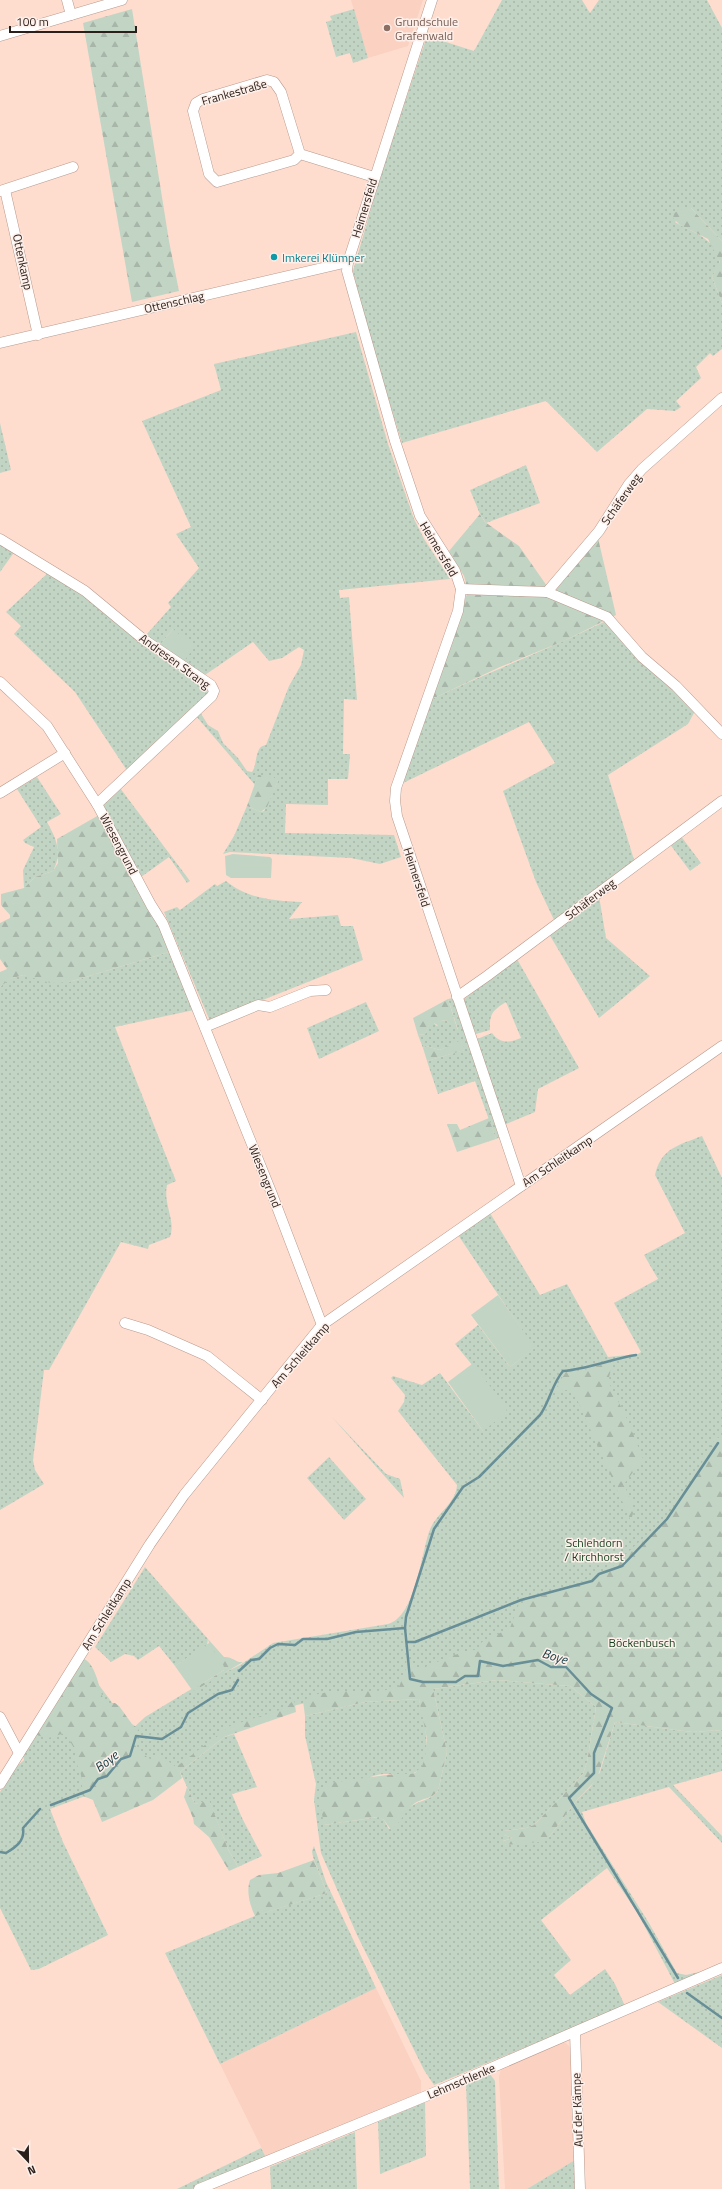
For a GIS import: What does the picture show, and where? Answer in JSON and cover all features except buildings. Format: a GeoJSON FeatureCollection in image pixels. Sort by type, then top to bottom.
{"type":"FeatureCollection","features":[{"type":"Feature","properties":{"kind":"street"},"geometry":{"type":"LineString","coordinates":[[67,0],[71,15]]}},
{"type":"Feature","properties":{"kind":"street"},"geometry":{"type":"LineString","coordinates":[[0,36],[122,0]]}},
{"type":"Feature","properties":{"kind":"street","name":"Heimersfeld"},"geometry":{"type":"LineString","coordinates":[[432,0],[374,177],[348,262],[347,271],[395,441],[420,516],[455,571],[462,589],[458,611],[398,782],[395,801],[397,816],[521,1186]]}},
{"type":"Feature","properties":{"kind":"street","name":"Frankestraße"},"geometry":{"type":"LineString","coordinates":[[267,80],[274,82],[281,92],[300,154],[294,160],[217,182],[209,174],[192,111],[194,106],[203,99],[267,80]]}},
{"type":"Feature","properties":{"kind":"street"},"geometry":{"type":"LineString","coordinates":[[300,154],[374,177]]}},
{"type":"Feature","properties":{"kind":"street","name":"Ottenkamp"},"geometry":{"type":"LineString","coordinates":[[38,335],[3,191],[73,166]]}},
{"type":"Feature","properties":{"kind":"street","name":"Ottenschlag"},"geometry":{"type":"LineString","coordinates":[[0,343],[348,262]]}},
{"type":"Feature","properties":{"kind":"street","name":"Schäferweg"},"geometry":{"type":"LineString","coordinates":[[547,592],[599,530],[629,484],[642,469],[722,398]]}},
{"type":"Feature","properties":{"kind":"street","name":"Andresen Strang"},"geometry":{"type":"LineString","coordinates":[[0,539],[85,591],[143,639],[211,685],[214,691],[212,696],[97,804]]}},
{"type":"Feature","properties":{"kind":"street"},"geometry":{"type":"LineString","coordinates":[[462,589],[547,592],[606,617],[642,657],[676,686],[722,734]]}},
{"type":"Feature","properties":{"kind":"street","name":"Wiesengrund"},"geometry":{"type":"LineString","coordinates":[[0,682],[47,726],[97,804],[151,905],[163,924],[272,1194],[322,1325]]}},
{"type":"Feature","properties":{"kind":"street"},"geometry":{"type":"LineString","coordinates":[[0,793],[65,753]]}},
{"type":"Feature","properties":{"kind":"street","name":"Schäferweg"},"geometry":{"type":"LineString","coordinates":[[457,997],[722,800]]}},
{"type":"Feature","properties":{"kind":"street"},"geometry":{"type":"LineString","coordinates":[[205,1027],[258,1005],[270,1007],[310,991],[326,990]]}},
{"type":"Feature","properties":{"kind":"street","name":"Am Schleitkamp"},"geometry":{"type":"LineString","coordinates":[[0,1784],[150,1544],[184,1495],[322,1325],[722,1046]]}},
{"type":"Feature","properties":{"kind":"street"},"geometry":{"type":"LineString","coordinates":[[125,1323],[148,1330],[206,1356],[262,1400]]}},
{"type":"Feature","properties":{"kind":"street"},"geometry":{"type":"LineString","coordinates":[[0,1717],[18,1753]]}},
{"type":"Feature","properties":{"kind":"street","name":"Lehmschlenke"},"geometry":{"type":"LineString","coordinates":[[199,2189],[432,2094],[722,1968]]}},
{"type":"Feature","properties":{"kind":"street","name":"Auf der Kämpe"},"geometry":{"type":"LineString","coordinates":[[575,2032],[580,2189]]}},
{"type":"Feature","properties":{"kind":"shaded area","name":"Grundschule Grafenwald"},"geometry":{"type":"Polygon","coordinates":[[[351,0],[423,0],[408,46],[368,58],[351,0]]]}},
{"type":"Feature","properties":{"kind":"shaded area"},"geometry":{"type":"Polygon","coordinates":[[[376,1988],[421,2081],[421,2092],[266,2157],[220,2064],[376,1988]]]}},
{"type":"Feature","properties":{"kind":"shaded area"},"geometry":{"type":"Polygon","coordinates":[[[562,2042],[566,2043],[571,2048],[575,2160],[527,2189],[505,2189],[499,2077],[501,2068],[562,2042]]]}},
{"type":"Feature","properties":{"kind":"green space"},"geometry":{"type":"Polygon","coordinates":[[[502,0],[582,0],[590,13],[599,0],[707,0],[722,28],[722,241],[691,208],[675,222],[703,237],[714,248],[717,255],[720,264],[712,277],[722,303],[722,349],[713,356],[710,353],[696,367],[701,378],[676,401],[681,407],[675,411],[647,409],[597,452],[546,401],[402,443],[367,329],[353,271],[380,178],[427,36],[474,51],[502,0]]]}},
{"type":"Feature","properties":{"kind":"green space"},"geometry":{"type":"Polygon","coordinates":[[[132,9],[169,241],[179,291],[132,302],[83,23],[132,9]]]}},
{"type":"Feature","properties":{"kind":"green space"},"geometry":{"type":"Polygon","coordinates":[[[354,9],[368,58],[353,63],[350,53],[336,57],[326,22],[332,20],[330,16],[354,9]]]}},
{"type":"Feature","properties":{"kind":"green space"},"geometry":{"type":"Polygon","coordinates":[[[686,207],[691,208],[722,241],[722,303],[712,277],[720,262],[708,239],[680,225],[673,218],[674,213],[686,207]]]}},
{"type":"Feature","properties":{"kind":"green space"},"geometry":{"type":"Polygon","coordinates":[[[356,332],[388,444],[414,519],[424,539],[450,579],[339,590],[340,598],[349,597],[357,700],[344,699],[343,754],[350,754],[348,779],[328,779],[328,805],[286,804],[285,833],[394,835],[401,857],[380,864],[351,858],[230,852],[223,854],[234,836],[247,806],[261,812],[264,811],[278,781],[258,775],[255,785],[196,716],[200,712],[208,725],[218,731],[223,743],[238,758],[247,771],[252,772],[258,752],[262,746],[266,745],[289,686],[301,665],[304,650],[299,647],[282,658],[269,661],[253,642],[205,675],[184,661],[173,629],[160,645],[146,635],[171,607],[168,603],[199,568],[176,534],[191,527],[142,421],[221,390],[214,364],[356,332]]]}},
{"type":"Feature","properties":{"kind":"green space"},"geometry":{"type":"Polygon","coordinates":[[[0,423],[11,470],[0,473],[0,423]]]}},
{"type":"Feature","properties":{"kind":"green space"},"geometry":{"type":"Polygon","coordinates":[[[526,465],[540,503],[486,523],[480,514],[470,490],[526,465]]]}},
{"type":"Feature","properties":{"kind":"green space"},"geometry":{"type":"Polygon","coordinates":[[[480,514],[485,522],[519,546],[547,586],[598,538],[616,615],[564,641],[500,667],[432,699],[468,591],[464,576],[449,551],[480,514]]]}},
{"type":"Feature","properties":{"kind":"green space"},"geometry":{"type":"Polygon","coordinates":[[[0,542],[15,551],[0,572],[0,542]]]}},
{"type":"Feature","properties":{"kind":"green space"},"geometry":{"type":"Polygon","coordinates":[[[50,571],[207,685],[208,697],[128,772],[75,692],[14,634],[21,626],[6,612],[50,571]]]}},
{"type":"Feature","properties":{"kind":"green space"},"geometry":{"type":"Polygon","coordinates":[[[606,621],[651,670],[695,711],[688,724],[608,775],[635,863],[555,922],[536,882],[503,791],[555,763],[529,722],[401,784],[432,699],[606,621]]]}},
{"type":"Feature","properties":{"kind":"green space"},"geometry":{"type":"Polygon","coordinates":[[[173,629],[195,647],[184,661],[160,645],[173,629]]]}},
{"type":"Feature","properties":{"kind":"green space"},"geometry":{"type":"Polygon","coordinates":[[[258,775],[271,775],[278,781],[267,807],[261,812],[247,806],[258,775]]]}},
{"type":"Feature","properties":{"kind":"green space"},"geometry":{"type":"Polygon","coordinates":[[[37,777],[61,814],[47,822],[57,846],[58,858],[53,871],[35,877],[24,888],[23,870],[34,847],[25,843],[23,840],[41,827],[17,789],[37,777]]]}},
{"type":"Feature","properties":{"kind":"green space"},"geometry":{"type":"Polygon","coordinates":[[[120,788],[190,881],[187,883],[169,857],[141,877],[103,808],[103,803],[120,788]]]}},
{"type":"Feature","properties":{"kind":"green space"},"geometry":{"type":"Polygon","coordinates":[[[99,815],[161,930],[169,952],[69,982],[51,983],[23,975],[10,979],[0,987],[0,972],[7,969],[0,959],[0,923],[10,918],[10,915],[1,905],[1,894],[24,888],[35,877],[53,871],[58,863],[57,839],[99,815]]]}},
{"type":"Feature","properties":{"kind":"green space"},"geometry":{"type":"Polygon","coordinates":[[[680,835],[701,863],[690,871],[669,843],[680,835]]]}},
{"type":"Feature","properties":{"kind":"green space"},"geometry":{"type":"Polygon","coordinates":[[[233,854],[270,857],[272,859],[271,878],[231,878],[226,875],[225,856],[233,854]]]}},
{"type":"Feature","properties":{"kind":"green space"},"geometry":{"type":"Polygon","coordinates":[[[226,881],[243,892],[262,898],[302,902],[289,919],[338,915],[341,926],[353,926],[363,960],[210,1021],[164,912],[177,907],[180,910],[215,884],[217,886],[226,881]]]}},
{"type":"Feature","properties":{"kind":"green space"},"geometry":{"type":"Polygon","coordinates":[[[599,896],[606,938],[650,976],[599,1018],[549,934],[599,896]]]}},
{"type":"Feature","properties":{"kind":"green space"},"geometry":{"type":"Polygon","coordinates":[[[169,952],[194,1010],[115,1027],[176,1181],[167,1185],[166,1192],[172,1225],[170,1237],[149,1245],[148,1249],[121,1242],[49,1370],[44,1370],[33,1460],[35,1470],[44,1484],[0,1510],[0,987],[9,979],[23,975],[69,982],[169,952]]]}},
{"type":"Feature","properties":{"kind":"green space"},"geometry":{"type":"Polygon","coordinates":[[[517,959],[579,1068],[538,1089],[535,1112],[504,1125],[477,1039],[492,1033],[495,1037],[505,1042],[521,1038],[506,1002],[495,1010],[491,1016],[490,1030],[476,1034],[463,1000],[517,959]]]}},
{"type":"Feature","properties":{"kind":"green space"},"geometry":{"type":"Polygon","coordinates":[[[453,998],[500,1137],[496,1139],[475,1081],[438,1094],[427,1061],[464,1050],[461,1041],[440,1050],[426,1046],[423,1048],[418,1035],[425,1034],[430,1022],[437,1026],[441,1021],[446,1020],[458,1030],[448,999],[453,998]]]}},
{"type":"Feature","properties":{"kind":"green space"},"geometry":{"type":"Polygon","coordinates":[[[448,999],[458,1031],[446,1020],[441,1021],[439,1026],[434,1023],[430,1023],[425,1034],[418,1035],[413,1018],[448,999]]]}},
{"type":"Feature","properties":{"kind":"green space"},"geometry":{"type":"Polygon","coordinates":[[[366,1002],[379,1031],[319,1059],[307,1028],[366,1002]]]}},
{"type":"Feature","properties":{"kind":"green space"},"geometry":{"type":"Polygon","coordinates":[[[461,1040],[465,1050],[427,1061],[423,1048],[426,1046],[440,1050],[461,1040]]]}},
{"type":"Feature","properties":{"kind":"green space"},"geometry":{"type":"Polygon","coordinates":[[[489,1118],[496,1139],[457,1152],[447,1124],[457,1124],[460,1130],[489,1118]]]}},
{"type":"Feature","properties":{"kind":"green space","name":"Schlehdorn / Kirchhorst"},"geometry":{"type":"Polygon","coordinates":[[[702,1136],[722,1178],[722,1720],[555,1672],[324,1699],[297,1705],[239,1727],[171,1772],[88,1795],[50,1809],[63,1842],[108,1935],[39,1969],[31,1970],[0,1908],[0,1792],[16,1767],[24,1760],[23,1755],[36,1735],[38,1736],[83,1664],[129,1725],[129,1732],[145,1717],[193,1688],[240,1665],[273,1643],[388,1624],[397,1619],[405,1610],[411,1598],[429,1532],[435,1520],[453,1498],[457,1485],[398,1411],[404,1402],[405,1395],[391,1378],[393,1376],[422,1385],[440,1373],[483,1431],[485,1381],[455,1344],[478,1325],[510,1367],[534,1348],[458,1235],[490,1213],[540,1295],[567,1284],[608,1357],[638,1354],[641,1352],[614,1303],[658,1279],[644,1255],[685,1233],[655,1175],[658,1166],[666,1153],[679,1145],[702,1136]]]}},
{"type":"Feature","properties":{"kind":"green space"},"geometry":{"type":"Polygon","coordinates":[[[498,1295],[535,1348],[510,1367],[471,1315],[498,1295]]]}},
{"type":"Feature","properties":{"kind":"green space"},"geometry":{"type":"Polygon","coordinates":[[[610,1362],[612,1366],[609,1377],[610,1385],[628,1421],[643,1459],[624,1484],[634,1509],[631,1521],[575,1395],[567,1390],[563,1390],[555,1400],[558,1384],[566,1372],[578,1372],[610,1362]]]}},
{"type":"Feature","properties":{"kind":"green space"},"geometry":{"type":"Polygon","coordinates":[[[472,1364],[507,1407],[506,1413],[483,1431],[448,1382],[472,1364]]]}},
{"type":"Feature","properties":{"kind":"green space"},"geometry":{"type":"Polygon","coordinates":[[[331,1416],[386,1474],[400,1479],[404,1498],[331,1416]]]}},
{"type":"Feature","properties":{"kind":"green space","name":"Böckenbusch"},"geometry":{"type":"Polygon","coordinates":[[[716,1437],[722,1439],[722,1730],[692,1732],[615,1722],[597,1779],[577,1800],[549,1837],[540,1842],[506,1845],[501,1842],[512,1838],[504,1835],[504,1831],[526,1828],[534,1825],[583,1774],[587,1762],[596,1707],[570,1686],[497,1680],[433,1689],[447,1752],[436,1794],[415,1803],[398,1824],[391,1830],[384,1820],[378,1817],[324,1825],[319,1797],[323,1787],[330,1783],[394,1774],[415,1773],[422,1766],[425,1758],[427,1739],[419,1699],[365,1702],[305,1716],[303,1701],[313,1696],[337,1691],[376,1691],[399,1687],[407,1666],[406,1661],[417,1668],[425,1667],[454,1655],[478,1649],[482,1642],[510,1628],[519,1604],[584,1581],[614,1565],[677,1507],[716,1437]]]}},
{"type":"Feature","properties":{"kind":"green space"},"geometry":{"type":"Polygon","coordinates":[[[329,1457],[366,1499],[344,1520],[307,1478],[329,1457]]]}},
{"type":"Feature","properties":{"kind":"green space"},"geometry":{"type":"Polygon","coordinates":[[[145,1567],[208,1639],[207,1645],[175,1666],[159,1646],[138,1660],[134,1656],[125,1654],[111,1662],[95,1647],[145,1567]]]}},
{"type":"Feature","properties":{"kind":"green space"},"geometry":{"type":"Polygon","coordinates":[[[208,1639],[224,1657],[238,1662],[243,1662],[194,1691],[192,1690],[224,1670],[204,1646],[209,1643],[208,1639]]]}},
{"type":"Feature","properties":{"kind":"green space"},"geometry":{"type":"Polygon","coordinates":[[[204,1646],[211,1649],[218,1655],[223,1663],[224,1670],[192,1690],[175,1666],[204,1646]]]}},
{"type":"Feature","properties":{"kind":"green space"},"geometry":{"type":"Polygon","coordinates":[[[84,1659],[95,1672],[105,1703],[115,1703],[119,1706],[132,1724],[139,1729],[134,1738],[134,1742],[138,1749],[150,1759],[161,1756],[176,1767],[230,1726],[280,1710],[288,1706],[294,1699],[296,1712],[224,1737],[180,1772],[182,1778],[153,1800],[102,1822],[93,1800],[83,1796],[81,1775],[77,1764],[77,1753],[65,1733],[48,1738],[36,1735],[84,1659]]]}},
{"type":"Feature","properties":{"kind":"green space"},"geometry":{"type":"Polygon","coordinates":[[[497,1680],[570,1686],[596,1707],[587,1762],[583,1774],[534,1825],[526,1828],[504,1831],[504,1835],[512,1838],[503,1841],[506,1845],[549,1837],[577,1800],[591,1786],[600,1772],[615,1722],[692,1732],[722,1730],[722,1771],[673,1785],[722,1836],[722,1843],[669,1787],[582,1812],[586,1823],[649,1923],[677,1973],[686,1975],[699,1972],[675,1984],[637,1912],[607,1868],[541,1920],[571,1960],[554,1975],[570,1995],[605,1969],[615,1984],[625,2006],[434,2085],[424,2070],[357,1935],[321,1853],[314,1800],[316,1784],[305,1736],[305,1716],[365,1702],[419,1699],[427,1742],[423,1764],[418,1771],[408,1774],[384,1774],[371,1777],[324,1825],[379,1817],[384,1820],[389,1829],[398,1823],[406,1811],[412,1806],[432,1797],[438,1791],[447,1752],[433,1689],[497,1680]]]}},
{"type":"Feature","properties":{"kind":"green space"},"geometry":{"type":"Polygon","coordinates":[[[234,1734],[257,1787],[232,1794],[242,1818],[262,1856],[238,1867],[228,1849],[209,1801],[195,1804],[180,1772],[224,1737],[234,1734]]]}},
{"type":"Feature","properties":{"kind":"green space"},"geometry":{"type":"Polygon","coordinates":[[[187,1787],[195,1804],[209,1800],[228,1849],[238,1867],[229,1871],[209,1837],[194,1824],[184,1797],[187,1787]]]}},
{"type":"Feature","properties":{"kind":"green space"},"geometry":{"type":"Polygon","coordinates":[[[314,1846],[326,1882],[376,1988],[220,2064],[165,1953],[257,1915],[327,1893],[313,1857],[312,1851],[314,1846]]]}},
{"type":"Feature","properties":{"kind":"green space"},"geometry":{"type":"Polygon","coordinates":[[[314,1860],[327,1893],[255,1916],[249,1898],[248,1889],[250,1880],[259,1875],[278,1873],[314,1860]]]}},
{"type":"Feature","properties":{"kind":"green space"},"geometry":{"type":"Polygon","coordinates":[[[722,1975],[722,2048],[658,2002],[722,1975]]]}},
{"type":"Feature","properties":{"kind":"green space"},"geometry":{"type":"Polygon","coordinates":[[[490,2074],[495,2081],[499,2189],[470,2189],[466,2083],[490,2074]]]}},
{"type":"Feature","properties":{"kind":"green space"},"geometry":{"type":"Polygon","coordinates":[[[425,2102],[426,2156],[380,2174],[378,2122],[425,2102]]]}},
{"type":"Feature","properties":{"kind":"green space"},"geometry":{"type":"Polygon","coordinates":[[[355,2132],[357,2189],[271,2189],[270,2167],[355,2132]]]}},
{"type":"Feature","properties":{"kind":"green space"},"geometry":{"type":"Polygon","coordinates":[[[261,2148],[266,2157],[192,2189],[177,2189],[261,2148]]]}},
{"type":"Feature","properties":{"kind":"green space"},"geometry":{"type":"Polygon","coordinates":[[[575,2160],[576,2189],[527,2189],[575,2160]]]}},
{"type":"Feature","properties":{"kind":"waterway"},"geometry":{"type":"LineString","coordinates":[[405,1628],[406,1617],[434,1529],[463,1487],[479,1477],[540,1415],[556,1381],[563,1371],[636,1355]]}},
{"type":"Feature","properties":{"kind":"waterway"},"geometry":{"type":"LineString","coordinates":[[407,1642],[415,1642],[521,1600],[592,1581],[599,1574],[622,1566],[667,1519],[718,1443]]}},
{"type":"Feature","properties":{"kind":"waterway","name":"Boye"},"geometry":{"type":"LineString","coordinates":[[239,1671],[251,1660],[259,1659],[270,1648],[278,1644],[295,1645],[303,1639],[327,1639],[356,1632],[405,1628],[410,1679],[423,1682],[456,1682],[465,1676],[478,1676],[480,1661],[503,1666],[538,1660],[551,1667],[566,1667],[591,1694],[612,1708],[594,1753],[594,1773],[569,1798],[678,1978]]}},
{"type":"Feature","properties":{"kind":"waterway","name":"Boye"},"geometry":{"type":"LineString","coordinates":[[51,1805],[90,1790],[98,1779],[107,1776],[121,1759],[130,1756],[136,1736],[162,1739],[181,1727],[188,1713],[218,1694],[232,1690],[238,1680]]}},
{"type":"Feature","properties":{"kind":"waterway","name":"Boye"},"geometry":{"type":"LineString","coordinates":[[0,1852],[6,1853],[19,1843],[23,1837],[23,1828],[40,1809]]}},
{"type":"Feature","properties":{"kind":"waterway","name":"Boye"},"geometry":{"type":"LineString","coordinates":[[687,1993],[722,2018]]}},
{"type":"Feature","properties":{"kind":"place","name":"Grundschule Grafenwald"},"geometry":{"type":"Point","coordinates":[387,28]}},
{"type":"Feature","properties":{"kind":"place","name":"Imkerei Klümper"},"geometry":{"type":"Point","coordinates":[274,257]}}]}
